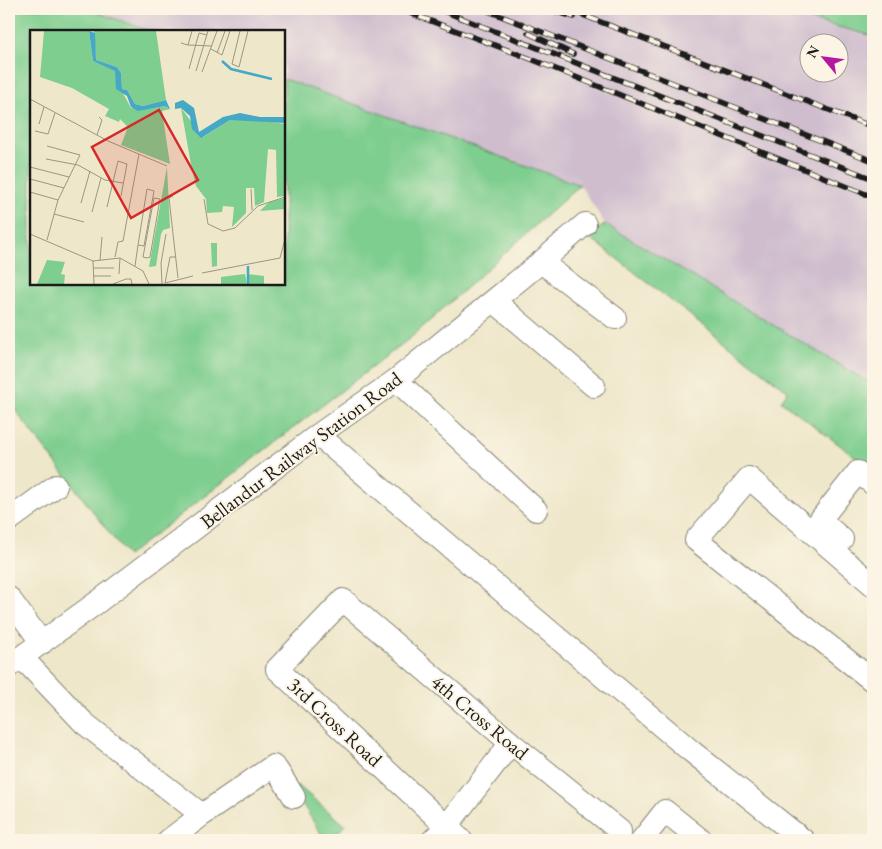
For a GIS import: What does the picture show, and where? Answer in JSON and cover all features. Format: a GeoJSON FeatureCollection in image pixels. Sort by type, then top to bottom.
{"type":"FeatureCollection","features":[{"type":"Feature","properties":{"kind":"street","name":"Bellandur Railway Station Road"},"geometry":{"type":"LineString","coordinates":[[14,662],[99,601],[318,435],[396,380],[585,224]]}},
{"type":"Feature","properties":{"kind":"street"},"geometry":{"type":"LineString","coordinates":[[541,262],[615,318]]}},
{"type":"Feature","properties":{"kind":"street"},"geometry":{"type":"LineString","coordinates":[[494,301],[594,386]]}},
{"type":"Feature","properties":{"kind":"street"},"geometry":{"type":"LineString","coordinates":[[396,380],[536,510]]}},
{"type":"Feature","properties":{"kind":"street"},"geometry":{"type":"LineString","coordinates":[[318,435],[691,751],[803,840]]}},
{"type":"Feature","properties":{"kind":"street"},"geometry":{"type":"LineString","coordinates":[[873,484],[858,472],[820,520],[873,565]]}},
{"type":"Feature","properties":{"kind":"street"},"geometry":{"type":"LineString","coordinates":[[873,585],[749,478],[696,540],[873,681]]}},
{"type":"Feature","properties":{"kind":"street"},"geometry":{"type":"LineString","coordinates":[[9,520],[56,486]]}},
{"type":"Feature","properties":{"kind":"street"},"geometry":{"type":"LineString","coordinates":[[9,598],[42,643]]}},
{"type":"Feature","properties":{"kind":"street","name":"4th Cross Road"},"geometry":{"type":"LineString","coordinates":[[342,600],[511,743],[620,831]]}},
{"type":"Feature","properties":{"kind":"street","name":"3rd Cross Road"},"geometry":{"type":"LineString","coordinates":[[342,600],[278,669],[447,836]]}},
{"type":"Feature","properties":{"kind":"street"},"geometry":{"type":"LineString","coordinates":[[14,662],[30,666],[84,723],[202,815]]}},
{"type":"Feature","properties":{"kind":"street"},"geometry":{"type":"LineString","coordinates":[[447,836],[511,743]]}},
{"type":"Feature","properties":{"kind":"street"},"geometry":{"type":"LineString","coordinates":[[169,840],[273,766],[294,797]]}},
{"type":"Feature","properties":{"kind":"street"},"geometry":{"type":"LineString","coordinates":[[642,840],[665,811],[701,840]]}},
{"type":"Feature","properties":{"kind":"shaded area"},"geometry":{"type":"Polygon","coordinates":[[[87,9],[771,9],[873,36],[873,385],[605,224],[580,185],[285,79],[285,30],[147,30],[87,9]]]}},
{"type":"Feature","properties":{"kind":"green space"},"geometry":{"type":"Polygon","coordinates":[[[9,9],[87,9],[147,30],[30,30],[30,285],[285,285],[285,79],[580,185],[414,335],[127,556],[9,402],[9,9]]]}},
{"type":"Feature","properties":{"kind":"green space"},"geometry":{"type":"Polygon","coordinates":[[[771,9],[873,9],[873,36],[771,9]]]}},
{"type":"Feature","properties":{"kind":"green space"},"geometry":{"type":"Polygon","coordinates":[[[605,224],[873,385],[873,470],[781,401],[788,391],[589,237],[605,224]]]}},
{"type":"Feature","properties":{"kind":"green space"},"geometry":{"type":"Polygon","coordinates":[[[297,785],[345,825],[331,840],[325,840],[293,789],[297,785]]]}},
{"type":"Feature","properties":{"kind":"railway"},"geometry":{"type":"LineString","coordinates":[[399,9],[526,57],[873,197]]}},
{"type":"Feature","properties":{"kind":"railway"},"geometry":{"type":"LineString","coordinates":[[438,9],[873,179]]}},
{"type":"Feature","properties":{"kind":"railway"},"geometry":{"type":"LineString","coordinates":[[483,9],[873,161]]}},
{"type":"Feature","properties":{"kind":"railway"},"geometry":{"type":"LineString","coordinates":[[548,9],[574,17]]}},
{"type":"Feature","properties":{"kind":"railway"},"geometry":{"type":"LineString","coordinates":[[567,9],[873,127]]}},
{"type":"Feature","properties":{"kind":"railway"},"geometry":{"type":"LineString","coordinates":[[528,33],[573,54]]}}]}
